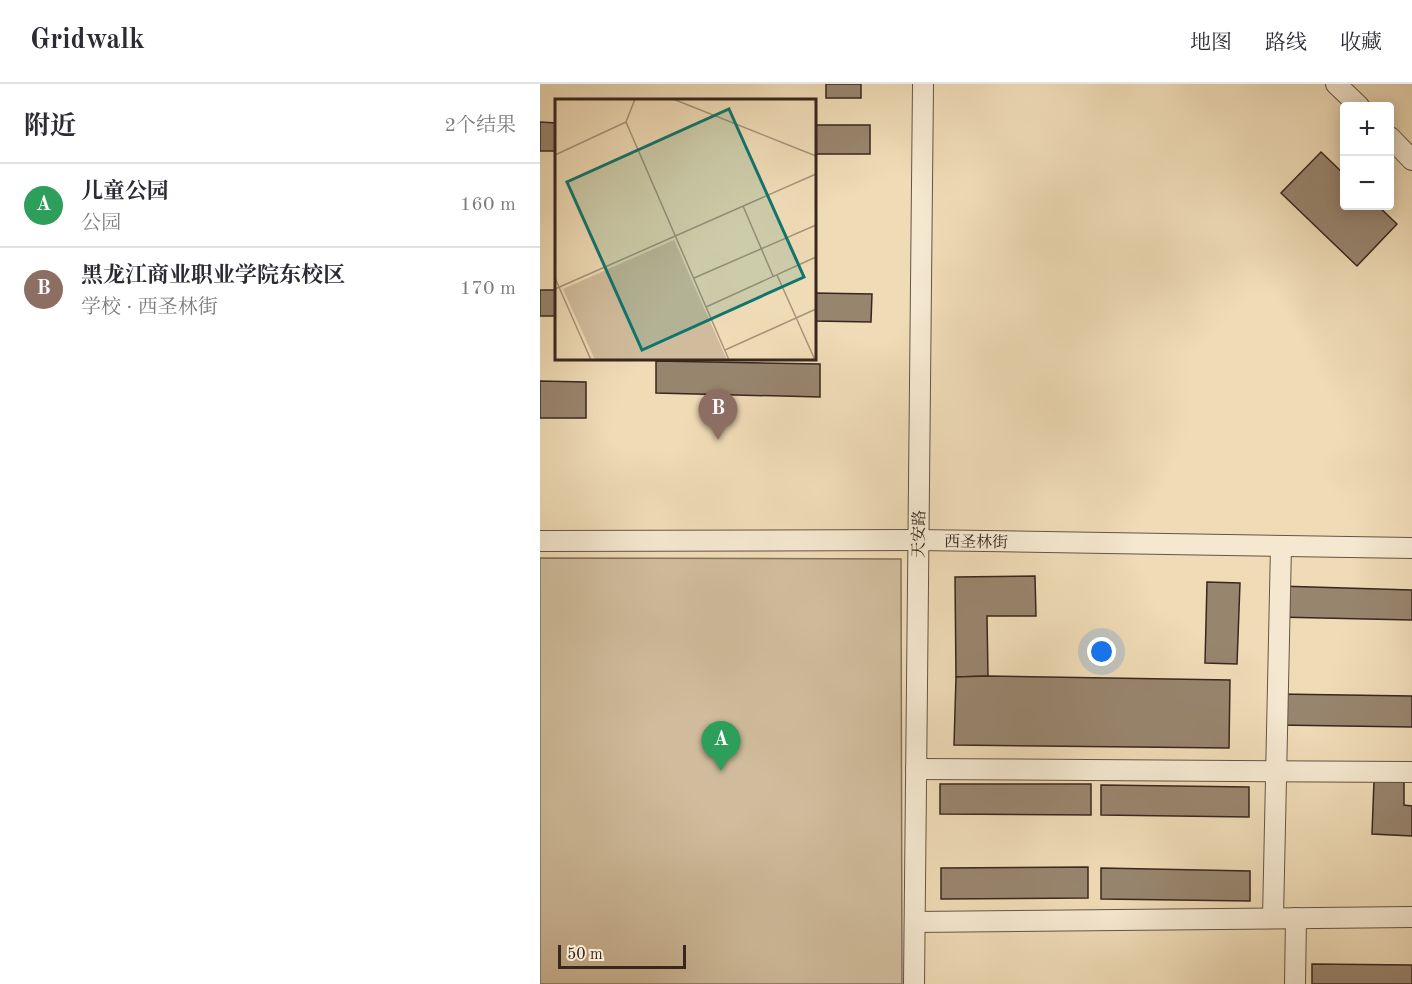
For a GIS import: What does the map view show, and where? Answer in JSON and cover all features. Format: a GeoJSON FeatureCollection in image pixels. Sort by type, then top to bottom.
{"type":"FeatureCollection","features":[{"type":"Feature","properties":{"kind":"street","name":"天安路"},"geometry":{"type":"LineString","coordinates":[[914,984],[923,84]]}},
{"type":"Feature","properties":{"kind":"street"},"geometry":{"type":"LineString","coordinates":[[1336,84],[1355,102]]}},
{"type":"Feature","properties":{"kind":"street"},"geometry":{"type":"LineString","coordinates":[[1394,142],[1412,160]]}},
{"type":"Feature","properties":{"kind":"street","name":"西圣林街"},"geometry":{"type":"LineString","coordinates":[[540,542],[918,540],[1412,548]]}},
{"type":"Feature","properties":{"kind":"street"},"geometry":{"type":"LineString","coordinates":[[1273,918],[1281,546]]}},
{"type":"Feature","properties":{"kind":"street"},"geometry":{"type":"LineString","coordinates":[[916,769],[1412,772]]}},
{"type":"Feature","properties":{"kind":"street"},"geometry":{"type":"LineString","coordinates":[[915,922],[1412,917]]}},
{"type":"Feature","properties":{"kind":"street"},"geometry":{"type":"LineString","coordinates":[[1295,984],[1296,918]]}},
{"type":"Feature","properties":{"kind":"shaded area"},"geometry":{"type":"Polygon","coordinates":[[[540,558],[901,559],[902,984],[540,984],[540,558]]]}},
{"type":"Feature","properties":{"kind":"building"},"geometry":{"type":"Polygon","coordinates":[[[826,84],[861,84],[861,98],[826,98],[826,84]]]}},
{"type":"Feature","properties":{"kind":"building"},"geometry":{"type":"Polygon","coordinates":[[[540,122],[555,123],[555,151],[540,151],[540,122]]]}},
{"type":"Feature","properties":{"kind":"building"},"geometry":{"type":"Polygon","coordinates":[[[816,125],[870,125],[870,154],[816,154],[816,125]]]}},
{"type":"Feature","properties":{"kind":"building"},"geometry":{"type":"Polygon","coordinates":[[[1321,152],[1340,170],[1340,210],[1382,210],[1397,224],[1357,266],[1281,193],[1321,152]]]}},
{"type":"Feature","properties":{"kind":"building"},"geometry":{"type":"Polygon","coordinates":[[[540,290],[555,290],[555,316],[540,316],[540,290]]]}},
{"type":"Feature","properties":{"kind":"building"},"geometry":{"type":"Polygon","coordinates":[[[816,293],[872,294],[871,322],[816,321],[816,293]]]}},
{"type":"Feature","properties":{"kind":"building"},"geometry":{"type":"Polygon","coordinates":[[[656,361],[820,364],[820,397],[656,393],[656,361]]]}},
{"type":"Feature","properties":{"kind":"building"},"geometry":{"type":"Polygon","coordinates":[[[540,381],[586,382],[586,418],[540,418],[540,381]]]}},
{"type":"Feature","properties":{"kind":"building"},"geometry":{"type":"Polygon","coordinates":[[[1035,576],[1036,616],[987,616],[988,676],[956,677],[955,577],[1035,576]]]}},
{"type":"Feature","properties":{"kind":"building"},"geometry":{"type":"Polygon","coordinates":[[[1207,582],[1240,583],[1237,664],[1205,663],[1207,582]]]}},
{"type":"Feature","properties":{"kind":"building"},"geometry":{"type":"Polygon","coordinates":[[[1278,586],[1412,590],[1412,620],[1277,617],[1278,586]]]}},
{"type":"Feature","properties":{"kind":"building"},"geometry":{"type":"Polygon","coordinates":[[[956,677],[1230,680],[1229,748],[954,745],[956,677]]]}},
{"type":"Feature","properties":{"kind":"building"},"geometry":{"type":"Polygon","coordinates":[[[1278,694],[1412,696],[1412,727],[1277,725],[1278,694]]]}},
{"type":"Feature","properties":{"kind":"building"},"geometry":{"type":"Polygon","coordinates":[[[1374,781],[1404,782],[1404,805],[1412,806],[1412,836],[1372,834],[1374,781]]]}},
{"type":"Feature","properties":{"kind":"building"},"geometry":{"type":"Polygon","coordinates":[[[940,784],[1091,784],[1091,815],[940,814],[940,784]]]}},
{"type":"Feature","properties":{"kind":"building"},"geometry":{"type":"Polygon","coordinates":[[[1101,785],[1249,787],[1249,817],[1101,815],[1101,785]]]}},
{"type":"Feature","properties":{"kind":"building"},"geometry":{"type":"Polygon","coordinates":[[[1088,867],[1088,898],[941,899],[941,868],[1088,867]]]}},
{"type":"Feature","properties":{"kind":"building"},"geometry":{"type":"Polygon","coordinates":[[[1101,868],[1250,871],[1250,901],[1101,899],[1101,868]]]}},
{"type":"Feature","properties":{"kind":"building"},"geometry":{"type":"Polygon","coordinates":[[[1312,964],[1412,965],[1412,984],[1312,984],[1312,964]]]}},
{"type":"Feature","properties":{"kind":"place","name":"黑龙江商业职业学院东校区"},"geometry":{"type":"Point","coordinates":[718,440]}},
{"type":"Feature","properties":{"kind":"place","name":"儿童公园"},"geometry":{"type":"Point","coordinates":[721,771]}}]}
